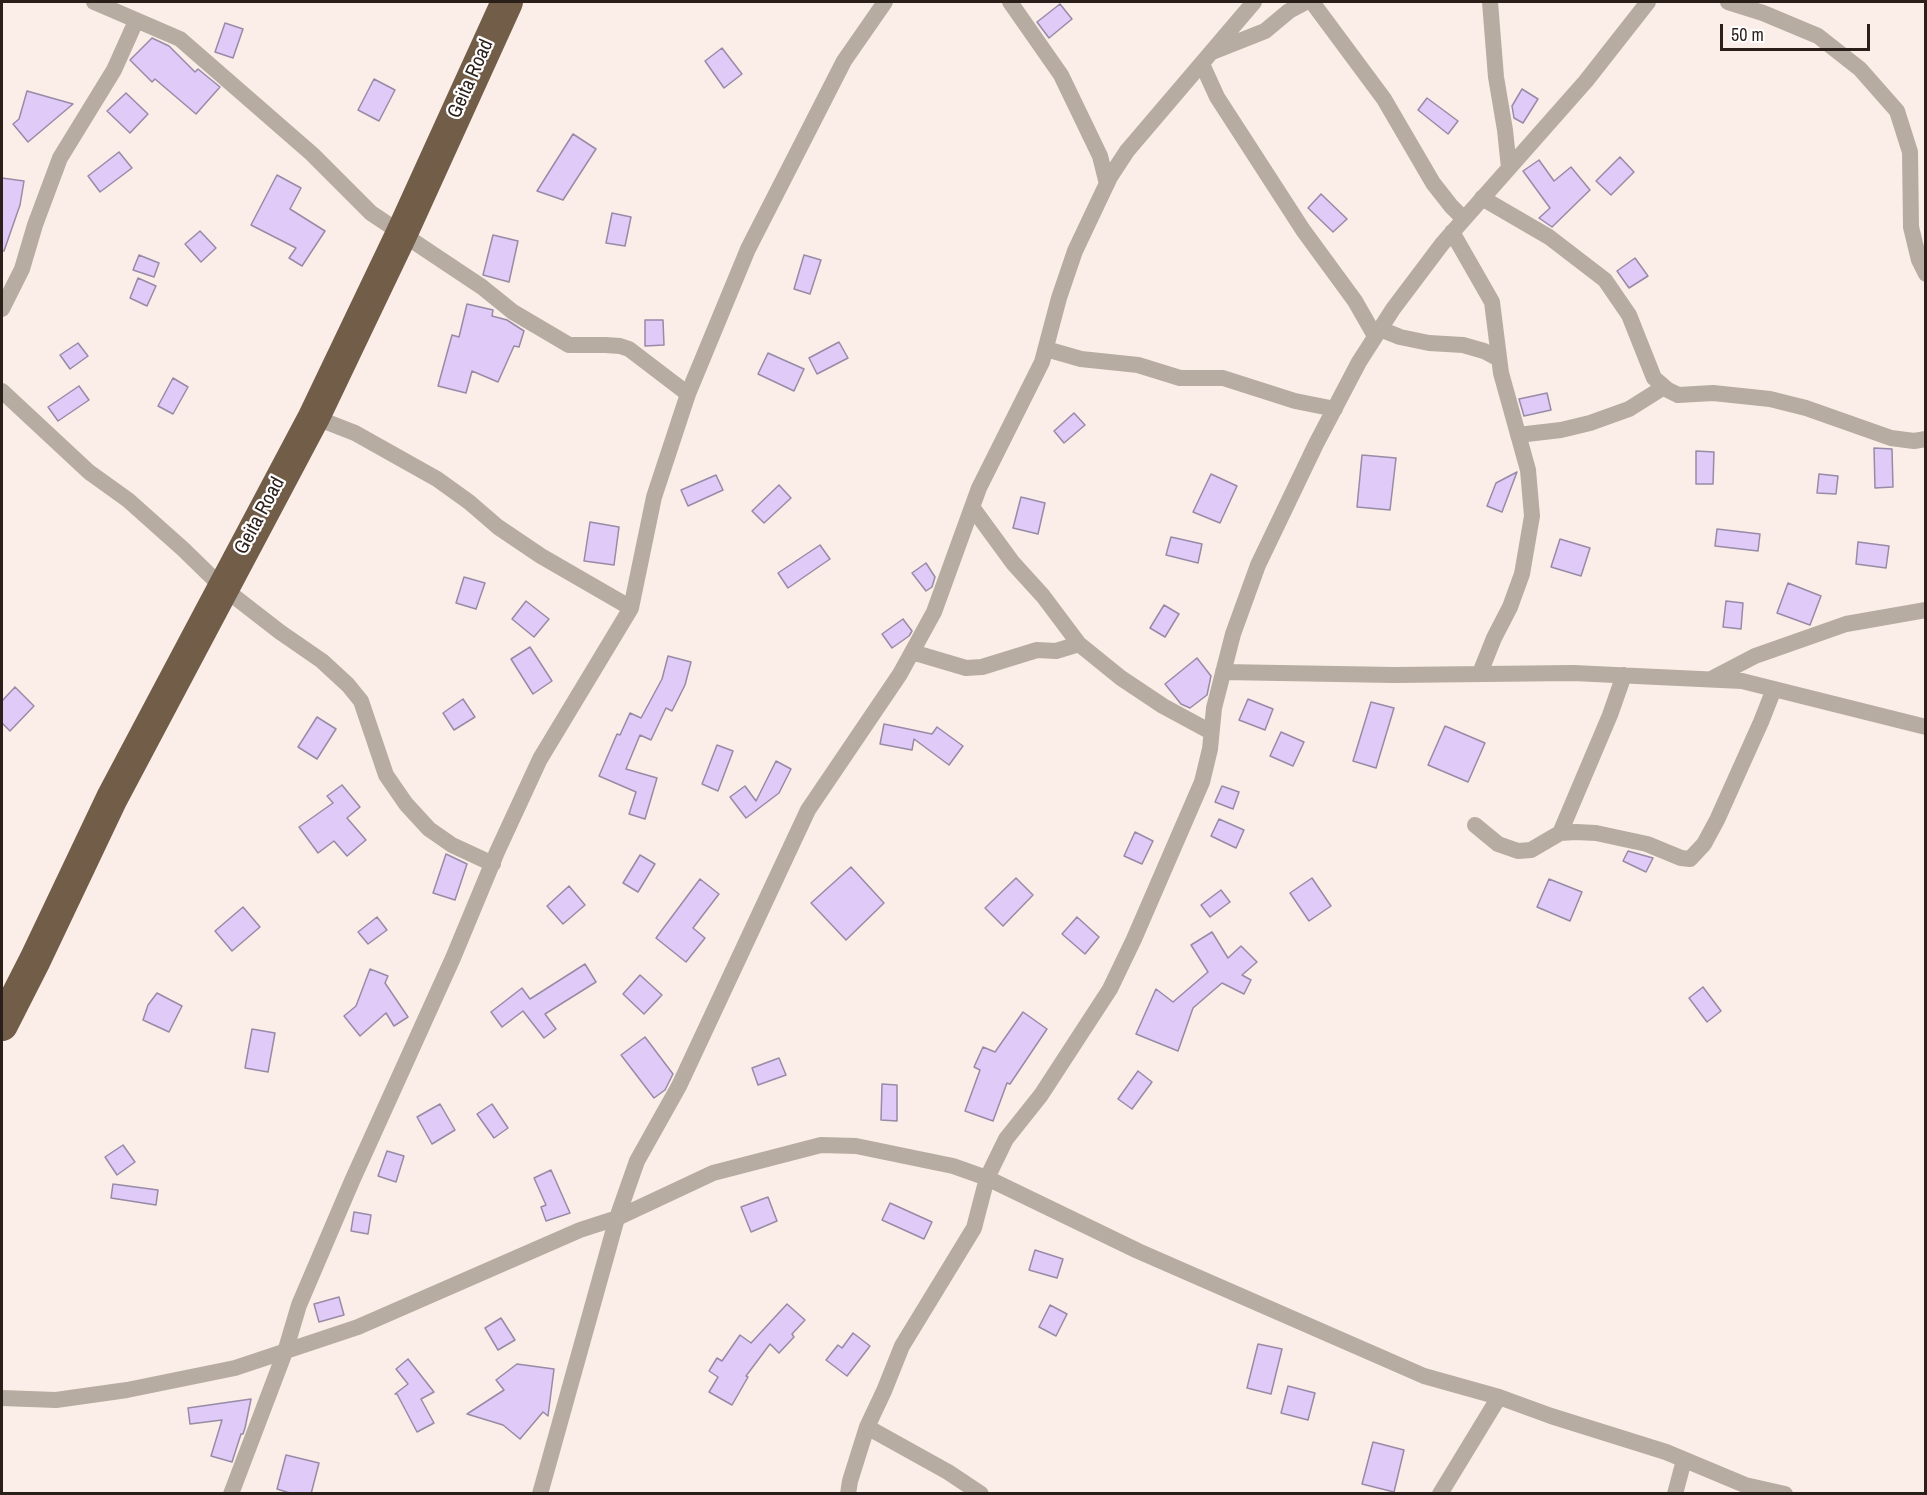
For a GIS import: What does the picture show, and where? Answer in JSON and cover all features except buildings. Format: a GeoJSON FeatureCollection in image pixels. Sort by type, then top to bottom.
{"type":"FeatureCollection","features":[{"type":"Feature","properties":{"kind":"highway","name":"Geita Road"},"geometry":{"type":"LineString","coordinates":[[2,1025],[112,798],[314,417],[401,235],[501,6]]}},
{"type":"Feature","properties":{"kind":"street"},"geometry":{"type":"LineString","coordinates":[[94,2],[129,13],[180,39],[312,154],[371,213],[482,287],[540,330],[569,345],[613,346],[629,349],[688,394]]}},
{"type":"Feature","properties":{"kind":"street"},"geometry":{"type":"LineString","coordinates":[[231,1494],[285,1352],[302,1297],[540,759],[631,608],[654,497],[688,394],[748,249],[844,61],[885,2]]}},
{"type":"Feature","properties":{"kind":"street"},"geometry":{"type":"LineString","coordinates":[[1010,2],[1061,75],[1100,156],[1107,184]]}},
{"type":"Feature","properties":{"kind":"street"},"geometry":{"type":"LineString","coordinates":[[540,1494],[617,1218],[637,1161],[679,1086],[808,810],[900,674],[934,612],[978,488],[1042,362],[1059,298],[1075,251],[1107,184],[1127,151],[1254,2]]}},
{"type":"Feature","properties":{"kind":"street"},"geometry":{"type":"LineString","coordinates":[[1207,58],[1265,31],[1289,11],[1306,2]]}},
{"type":"Feature","properties":{"kind":"street"},"geometry":{"type":"LineString","coordinates":[[1312,2],[1384,99],[1433,183],[1464,219]]}},
{"type":"Feature","properties":{"kind":"street"},"geometry":{"type":"LineString","coordinates":[[1490,2],[1496,77],[1509,168]]}},
{"type":"Feature","properties":{"kind":"street"},"geometry":{"type":"LineString","coordinates":[[848,1494],[867,1427],[902,1346],[974,1228],[987,1178],[1006,1139],[1041,1095],[1110,989],[1202,782],[1210,750],[1214,708],[1223,672],[1233,634],[1258,566],[1359,362],[1393,309],[1452,232],[1586,81],[1648,2]]}},
{"type":"Feature","properties":{"kind":"street"},"geometry":{"type":"LineString","coordinates":[[1728,2],[1763,13],[1818,36],[1860,69],[1897,111],[1910,152],[1911,227],[1919,260],[1926,274]]}},
{"type":"Feature","properties":{"kind":"street"},"geometry":{"type":"LineString","coordinates":[[2,309],[22,269],[35,225],[60,158],[114,70],[129,13]]}},
{"type":"Feature","properties":{"kind":"street"},"geometry":{"type":"LineString","coordinates":[[1207,58],[1217,97],[1322,259],[1378,333],[1429,343],[1463,345],[1484,351],[1499,359]]}},
{"type":"Feature","properties":{"kind":"street"},"geometry":{"type":"LineString","coordinates":[[1482,198],[1548,237],[1605,280],[1629,315],[1654,378],[1678,395],[1713,393],[1770,399],[1806,408],[1891,438],[1914,441],[1926,439]]}},
{"type":"Feature","properties":{"kind":"street"},"geometry":{"type":"LineString","coordinates":[[1452,232],[1492,302],[1499,359],[1528,470],[1532,516],[1522,574],[1510,607],[1480,673]]}},
{"type":"Feature","properties":{"kind":"street"},"geometry":{"type":"LineString","coordinates":[[1046,349],[1081,359],[1138,365],[1180,378],[1223,378],[1295,401],[1335,409]]}},
{"type":"Feature","properties":{"kind":"street"},"geometry":{"type":"LineString","coordinates":[[1518,435],[1561,430],[1590,423],[1629,409],[1664,387]]}},
{"type":"Feature","properties":{"kind":"street"},"geometry":{"type":"LineString","coordinates":[[2,391],[81,465],[128,500],[222,587],[322,661],[348,685],[361,701],[386,775],[406,804],[429,829],[452,845],[493,864]]}},
{"type":"Feature","properties":{"kind":"street"},"geometry":{"type":"LineString","coordinates":[[314,417],[355,433],[437,479],[469,502],[498,528],[541,556],[631,608]]}},
{"type":"Feature","properties":{"kind":"street"},"geometry":{"type":"LineString","coordinates":[[972,507],[1013,563],[1043,596],[1079,644],[1121,678],[1163,706],[1211,732]]}},
{"type":"Feature","properties":{"kind":"street"},"geometry":{"type":"LineString","coordinates":[[1710,679],[1755,656],[1846,624],[1926,610]]}},
{"type":"Feature","properties":{"kind":"street"},"geometry":{"type":"LineString","coordinates":[[912,652],[966,668],[982,667],[1037,650],[1056,651],[1079,644]]}},
{"type":"Feature","properties":{"kind":"street"},"geometry":{"type":"LineString","coordinates":[[1223,672],[1394,675],[1573,673],[1742,681],[1926,727]]}},
{"type":"Feature","properties":{"kind":"street"},"geometry":{"type":"LineString","coordinates":[[1560,833],[1610,715],[1624,675]]}},
{"type":"Feature","properties":{"kind":"street"},"geometry":{"type":"LineString","coordinates":[[1475,825],[1498,844],[1518,851],[1531,850],[1560,833],[1596,833],[1647,844],[1690,860],[1704,844],[1717,820],[1757,733],[1774,689]]}},
{"type":"Feature","properties":{"kind":"street"},"geometry":{"type":"LineString","coordinates":[[2,1398],[56,1400],[127,1390],[235,1368],[358,1327],[580,1230],[617,1218],[713,1173],[821,1145],[856,1146],[953,1166],[987,1178],[1138,1251],[1424,1376],[1499,1397],[1684,1460],[1745,1485],[1785,1494]]}},
{"type":"Feature","properties":{"kind":"street"},"geometry":{"type":"LineString","coordinates":[[1440,1494],[1499,1397]]}},
{"type":"Feature","properties":{"kind":"street"},"geometry":{"type":"LineString","coordinates":[[867,1427],[948,1472],[981,1494]]}},
{"type":"Feature","properties":{"kind":"street"},"geometry":{"type":"LineString","coordinates":[[1675,1494],[1684,1460]]}}]}
